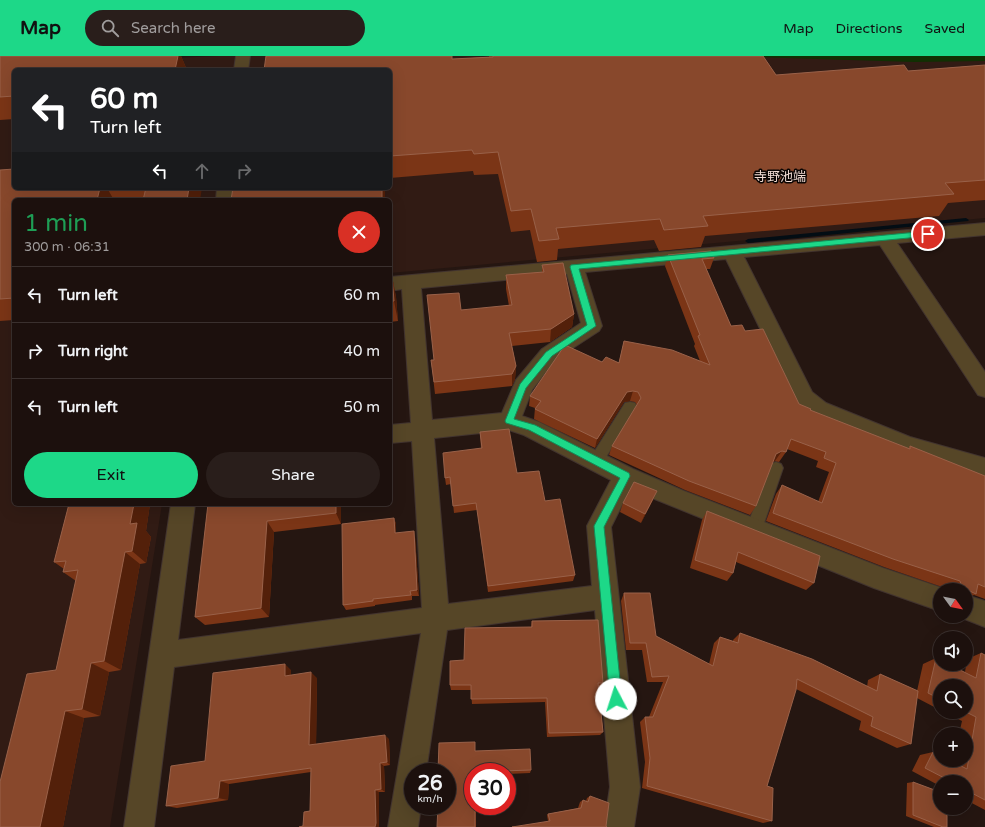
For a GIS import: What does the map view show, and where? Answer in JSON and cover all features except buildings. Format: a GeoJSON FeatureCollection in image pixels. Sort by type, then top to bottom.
{"type":"FeatureCollection","features":[{"type":"Feature","properties":{"kind":"street"},"geometry":{"type":"LineString","coordinates":[[241,68],[243,56]]}},
{"type":"Feature","properties":{"kind":"street"},"geometry":{"type":"LineString","coordinates":[[392,284],[985,228]]}},
{"type":"Feature","properties":{"kind":"street"},"geometry":{"type":"LineString","coordinates":[[885,238],[985,389]]}},
{"type":"Feature","properties":{"kind":"street"},"geometry":{"type":"LineString","coordinates":[[732,252],[804,398],[818,409],[906,445],[985,468]]}},
{"type":"Feature","properties":{"kind":"street"},"geometry":{"type":"LineString","coordinates":[[509,421],[523,386],[549,354],[592,326],[574,267]]}},
{"type":"Feature","properties":{"kind":"street"},"geometry":{"type":"LineString","coordinates":[[403,827],[436,620],[411,282]]}},
{"type":"Feature","properties":{"kind":"street"},"geometry":{"type":"LineString","coordinates":[[392,434],[509,421],[531,428],[625,476],[676,498],[883,580],[933,597]]}},
{"type":"Feature","properties":{"kind":"street"},"geometry":{"type":"LineString","coordinates":[[620,827],[625,787],[599,526],[625,476]]}},
{"type":"Feature","properties":{"kind":"street"},"geometry":{"type":"LineString","coordinates":[[139,827],[182,506]]}},
{"type":"Feature","properties":{"kind":"street"},"geometry":{"type":"LineString","coordinates":[[162,655],[436,620],[606,596]]}},
{"type":"Feature","properties":{"kind":"street"},"geometry":{"type":"LineString","coordinates":[[973,610],[985,614]]}},
{"type":"Feature","properties":{"kind":"lane"},"geometry":{"type":"LineString","coordinates":[[596,461],[630,407]]}},
{"type":"Feature","properties":{"kind":"lane"},"geometry":{"type":"LineString","coordinates":[[754,529],[776,468]]}},
{"type":"Feature","properties":{"kind":"shaded area"},"geometry":{"type":"Polygon","coordinates":[[[218,56],[985,56],[985,218],[392,273],[392,198],[12,198],[12,506],[162,506],[110,827],[0,827],[0,66],[218,56]]]}},
{"type":"Feature","properties":{"kind":"green space"},"geometry":{"type":"Polygon","coordinates":[[[721,56],[985,56],[985,61],[914,62],[721,56]]]}},
{"type":"Feature","properties":{"kind":"waterway"},"geometry":{"type":"LineString","coordinates":[[748,241],[966,220]]}},
{"type":"Feature","properties":{"kind":"district","name":"寺野池端"},"geometry":{"type":"Point","coordinates":[780,177]}},
{"type":"Feature","properties":{"kind":"route"},"geometry":{"type":"LineString","coordinates":[[616,699],[599,526],[625,476],[531,428],[509,421],[523,386],[549,354],[592,326],[574,267],[928,234]]}}]}
